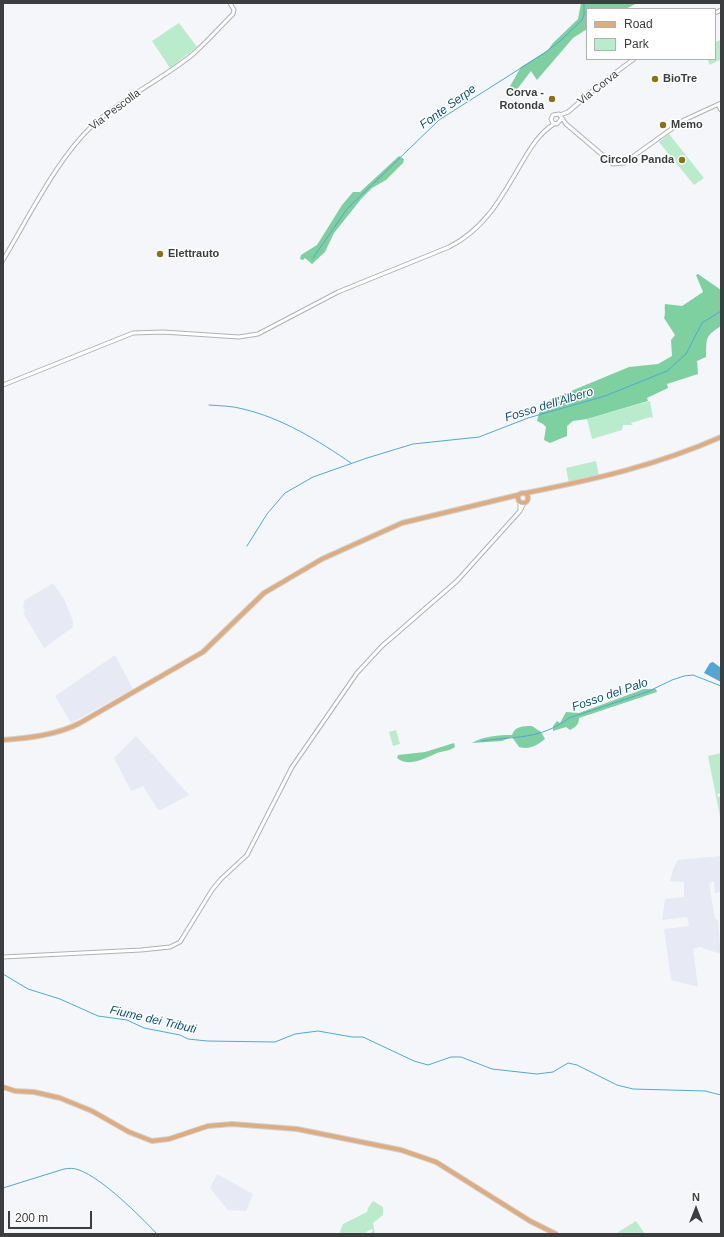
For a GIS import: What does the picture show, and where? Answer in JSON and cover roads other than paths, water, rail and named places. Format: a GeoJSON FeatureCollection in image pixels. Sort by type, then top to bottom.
{"type":"FeatureCollection","features":[{"type":"Feature","properties":{"kind":"main road"},"geometry":{"type":"LineString","coordinates":[[520,500],[522,493],[526,494],[538,492],[638,469],[721,437]]}},
{"type":"Feature","properties":{"kind":"main road"},"geometry":{"type":"LineString","coordinates":[[3,740],[50,734],[67,730],[80,723],[203,652],[264,593],[340,550],[402,523],[512,497],[520,500],[528,499],[538,492]]}},
{"type":"Feature","properties":{"kind":"main road"},"geometry":{"type":"LineString","coordinates":[[526,494],[528,499]]}},
{"type":"Feature","properties":{"kind":"main road"},"geometry":{"type":"LineString","coordinates":[[3,1087],[15,1091],[34,1092],[60,1098],[92,1111],[129,1132],[152,1141],[170,1140],[208,1126],[232,1124],[297,1129],[401,1150],[430,1159],[530,1221],[556,1234]]}},
{"type":"Feature","properties":{"kind":"street","name":"Via Pescolla"},"geometry":{"type":"LineString","coordinates":[[3,260],[48,185],[75,145],[88,131],[113,109],[192,55],[233,14],[234,10],[230,3]]}},
{"type":"Feature","properties":{"kind":"street","name":"Via Corva"},"geometry":{"type":"LineString","coordinates":[[561,117],[603,82],[633,60]]}},
{"type":"Feature","properties":{"kind":"street"},"geometry":{"type":"LineString","coordinates":[[548,128],[553,115],[558,114],[566,124],[613,164],[624,163],[684,120],[719,104],[721,110]]}},
{"type":"Feature","properties":{"kind":"street"},"geometry":{"type":"LineString","coordinates":[[560,123],[561,117]]}},
{"type":"Feature","properties":{"kind":"street"},"geometry":{"type":"LineString","coordinates":[[551,121],[554,124]]}},
{"type":"Feature","properties":{"kind":"street"},"geometry":{"type":"LineString","coordinates":[[3,384],[133,333],[163,332],[239,337],[258,334],[338,292],[449,247],[464,239],[485,222],[531,148],[548,128],[554,124],[566,124]]}},
{"type":"Feature","properties":{"kind":"street"},"geometry":{"type":"LineString","coordinates":[[3,957],[141,950],[170,946],[180,942],[212,890],[247,855],[292,767],[357,673],[382,646],[456,581],[520,511],[520,500]]}},
{"type":"Feature","properties":{"kind":"water"},"geometry":{"type":"Polygon","coordinates":[[[713,662],[721,668],[721,682],[704,673],[710,663],[713,662]]]}},
{"type":"Feature","properties":{"kind":"waterway","name":"Fonte Serpe"},"geometry":{"type":"LineString","coordinates":[[313,258],[347,209],[439,120],[543,54],[560,41],[582,20],[584,15],[584,3]]}},
{"type":"Feature","properties":{"kind":"waterway","name":"Fosso dell'Albero"},"geometry":{"type":"LineString","coordinates":[[247,546],[267,514],[285,493],[313,477],[413,444],[479,437],[528,418],[605,396],[667,371],[686,354],[702,323],[721,311]]}},
{"type":"Feature","properties":{"kind":"waterway","name":"Fosso dell'Albero"},"geometry":{"type":"LineString","coordinates":[[209,405],[239,408],[272,418],[300,431],[351,463]]}},
{"type":"Feature","properties":{"kind":"waterway","name":"Fosso del Palo"},"geometry":{"type":"LineString","coordinates":[[481,741],[537,734],[548,730],[569,718],[647,692],[684,676],[693,675],[721,686]]}},
{"type":"Feature","properties":{"kind":"waterway","name":"Fiume dei Tributi"},"geometry":{"type":"LineString","coordinates":[[3,974],[28,989],[60,999],[98,1016],[127,1020],[144,1028],[180,1035],[188,1039],[207,1041],[275,1042],[295,1034],[318,1031],[352,1037],[363,1037],[414,1061],[428,1065],[451,1057],[461,1057],[492,1069],[537,1074],[553,1072],[568,1063],[577,1065],[617,1085],[633,1089],[705,1091],[721,1095]]}},
{"type":"Feature","properties":{"kind":"waterway"},"geometry":{"type":"LineString","coordinates":[[3,1188],[64,1169],[77,1169],[88,1174],[109,1189],[157,1234]]}},
{"type":"Feature","properties":{"kind":"place","name":"BioTre"},"geometry":{"type":"Point","coordinates":[655,79]}},
{"type":"Feature","properties":{"kind":"place","name":"Corva - Rotonda"},"geometry":{"type":"Point","coordinates":[552,99]}},
{"type":"Feature","properties":{"kind":"place","name":"Memo"},"geometry":{"type":"Point","coordinates":[663,125]}},
{"type":"Feature","properties":{"kind":"place","name":"Circolo Panda"},"geometry":{"type":"Point","coordinates":[682,160]}},
{"type":"Feature","properties":{"kind":"place","name":"Elettrauto"},"geometry":{"type":"Point","coordinates":[160,254]}}]}
